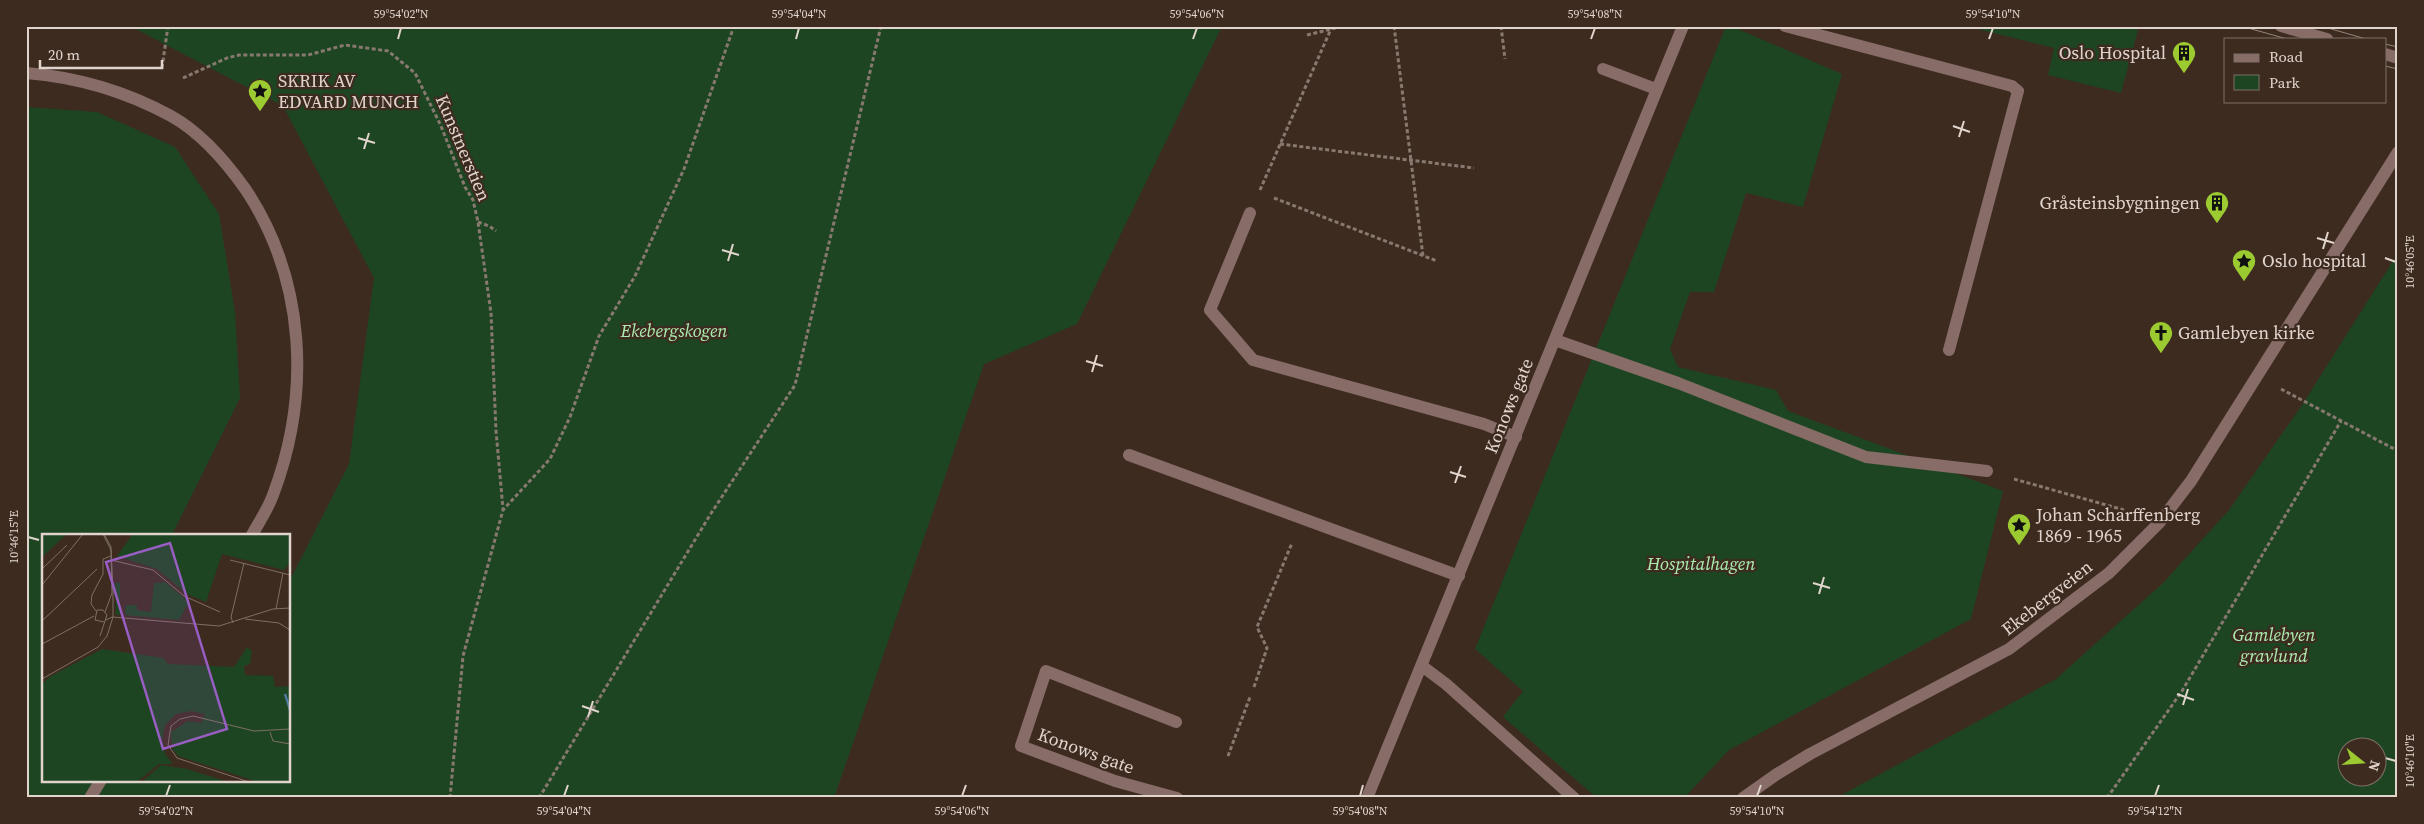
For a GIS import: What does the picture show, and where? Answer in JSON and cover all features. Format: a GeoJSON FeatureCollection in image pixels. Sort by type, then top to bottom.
{"type":"FeatureCollection","features":[{"type":"Feature","properties":{"kind":"street","name":"Konows gate"},"geometry":{"type":"LineString","coordinates":[[1367,798],[1683,26]]}},
{"type":"Feature","properties":{"kind":"street"},"geometry":{"type":"LineString","coordinates":[[1785,26],[2012,86],[2018,91],[1949,350]]}},
{"type":"Feature","properties":{"kind":"street"},"geometry":{"type":"LineString","coordinates":[[2281,26],[2323,38]]}},
{"type":"Feature","properties":{"kind":"street"},"geometry":{"type":"LineString","coordinates":[[2386,54],[2398,58]]}},
{"type":"Feature","properties":{"kind":"street"},"geometry":{"type":"LineString","coordinates":[[1603,69],[1656,89]]}},
{"type":"Feature","properties":{"kind":"street"},"geometry":{"type":"LineString","coordinates":[[26,73],[76,80],[126,96],[172,116],[208,146],[237,177],[265,222],[282,263],[294,310],[298,342],[297,392],[292,434],[280,474],[272,497],[253,534]]}},
{"type":"Feature","properties":{"kind":"street","name":"Ekebergveien"},"geometry":{"type":"LineString","coordinates":[[1743,798],[1810,754],[2009,650],[2109,573],[2159,523],[2191,481],[2398,152]]}},
{"type":"Feature","properties":{"kind":"street"},"geometry":{"type":"LineString","coordinates":[[1250,213],[1210,310],[1253,360],[1484,424],[1516,437]]}},
{"type":"Feature","properties":{"kind":"street"},"geometry":{"type":"LineString","coordinates":[[1555,340],[1678,383],[1866,457],[1987,471]]}},
{"type":"Feature","properties":{"kind":"street"},"geometry":{"type":"LineString","coordinates":[[1129,455],[1459,576]]}},
{"type":"Feature","properties":{"kind":"street"},"geometry":{"type":"LineString","coordinates":[[1422,666],[1446,684],[1574,798]]}},
{"type":"Feature","properties":{"kind":"street","name":"Konows gate"},"geometry":{"type":"LineString","coordinates":[[1176,722],[1046,671],[1021,746],[1115,781],[1176,798]]}},
{"type":"Feature","properties":{"kind":"street"},"geometry":{"type":"LineString","coordinates":[[90,798],[100,782]]}},
{"type":"Feature","properties":{"kind":"path"},"geometry":{"type":"LineString","coordinates":[[162,68],[168,26]]}},
{"type":"Feature","properties":{"kind":"path"},"geometry":{"type":"LineString","coordinates":[[450,798],[463,656],[503,510],[550,460],[570,417],[600,336],[635,276],[684,169],[734,26]]}},
{"type":"Feature","properties":{"kind":"path"},"geometry":{"type":"LineString","coordinates":[[539,798],[710,515],[795,385],[881,26]]}},
{"type":"Feature","properties":{"kind":"path"},"geometry":{"type":"LineString","coordinates":[[1308,34],[1344,26]]}},
{"type":"Feature","properties":{"kind":"path"},"geometry":{"type":"LineString","coordinates":[[1394,26],[1423,256]]}},
{"type":"Feature","properties":{"kind":"path"},"geometry":{"type":"LineString","coordinates":[[1501,26],[1505,59]]}},
{"type":"Feature","properties":{"kind":"path"},"geometry":{"type":"LineString","coordinates":[[1331,29],[1259,192],[1437,261]]}},
{"type":"Feature","properties":{"kind":"path","name":"Kunstnerstien"},"geometry":{"type":"LineString","coordinates":[[183,78],[227,58],[239,55],[308,55],[345,45],[388,51],[415,73],[441,126],[465,187],[473,200],[478,222],[491,313],[496,431],[503,510]]}},
{"type":"Feature","properties":{"kind":"path"},"geometry":{"type":"LineString","coordinates":[[1280,144],[1474,168]]}},
{"type":"Feature","properties":{"kind":"path"},"geometry":{"type":"LineString","coordinates":[[478,222],[496,231]]}},
{"type":"Feature","properties":{"kind":"path"},"geometry":{"type":"LineString","coordinates":[[2257,376],[2398,451]]}},
{"type":"Feature","properties":{"kind":"path"},"geometry":{"type":"LineString","coordinates":[[2107,798],[2182,691],[2341,421]]}},
{"type":"Feature","properties":{"kind":"path"},"geometry":{"type":"LineString","coordinates":[[1987,471],[2124,510]]}},
{"type":"Feature","properties":{"kind":"path"},"geometry":{"type":"LineString","coordinates":[[1254,687],[1267,648],[1257,627],[1302,520]]}},
{"type":"Feature","properties":{"kind":"path"},"geometry":{"type":"LineString","coordinates":[[1228,756],[1250,697]]}},
{"type":"Feature","properties":{"kind":"path"},"geometry":{"type":"LineString","coordinates":[[2395,798],[2398,794]]}},
{"type":"Feature","properties":{"kind":"green space","name":"Ekebergskogen"},"geometry":{"type":"Polygon","coordinates":[[[130,26],[1222,26],[1077,324],[984,364],[834,798],[26,798],[26,107],[97,112],[175,147],[219,214],[235,312],[240,398],[172,534],[42,534],[42,782],[290,782],[290,580],[349,464],[374,278],[283,106],[130,26]]]}},
{"type":"Feature","properties":{"kind":"green space","name":"Hospitalhagen"},"geometry":{"type":"Polygon","coordinates":[[[1726,26],[1731,26],[1842,74],[1803,207],[1746,193],[1714,292],[1690,292],[1670,349],[1678,367],[1776,390],[1788,411],[2003,491],[1971,619],[1729,750],[1684,798],[1597,798],[1503,717],[1523,691],[1475,649],[1726,26]]]}},
{"type":"Feature","properties":{"kind":"green space"},"geometry":{"type":"Polygon","coordinates":[[[1965,26],[2127,26],[2138,30],[2121,93],[2048,75],[2054,48],[1965,26]]]}},
{"type":"Feature","properties":{"kind":"green space","name":"Gamlebyen gravlund"},"geometry":{"type":"Polygon","coordinates":[[[2398,253],[2398,798],[1836,798],[2056,679],[2163,583],[2229,510],[2304,402],[2398,253]]]}},
{"type":"Feature","properties":{"kind":"tram line"},"geometry":{"type":"LineString","coordinates":[[2241,26],[2283,38]]}},
{"type":"Feature","properties":{"kind":"tram line"},"geometry":{"type":"LineString","coordinates":[[2321,26],[2363,38]]}},
{"type":"Feature","properties":{"kind":"tram line"},"geometry":{"type":"LineString","coordinates":[[2386,44],[2398,47]]}},
{"type":"Feature","properties":{"kind":"tram line"},"geometry":{"type":"LineString","coordinates":[[2386,66],[2398,69]]}},
{"type":"Feature","properties":{"kind":"place","name":"Oslo Hospital"},"geometry":{"type":"Point","coordinates":[2184,74]}},
{"type":"Feature","properties":{"kind":"place","name":"SKRIK AV EDVARD MUNCH"},"geometry":{"type":"Point","coordinates":[260,112]}},
{"type":"Feature","properties":{"kind":"place","name":"Gråsteinsbygningen"},"geometry":{"type":"Point","coordinates":[2217,224]}},
{"type":"Feature","properties":{"kind":"place","name":"Oslo hospital"},"geometry":{"type":"Point","coordinates":[2244,282]}},
{"type":"Feature","properties":{"kind":"place","name":"Gamlebyen kirke"},"geometry":{"type":"Point","coordinates":[2161,354]}},
{"type":"Feature","properties":{"kind":"place","name":"Johan Scharffenberg 1869 - 1965"},"geometry":{"type":"Point","coordinates":[2019,546]}}]}
